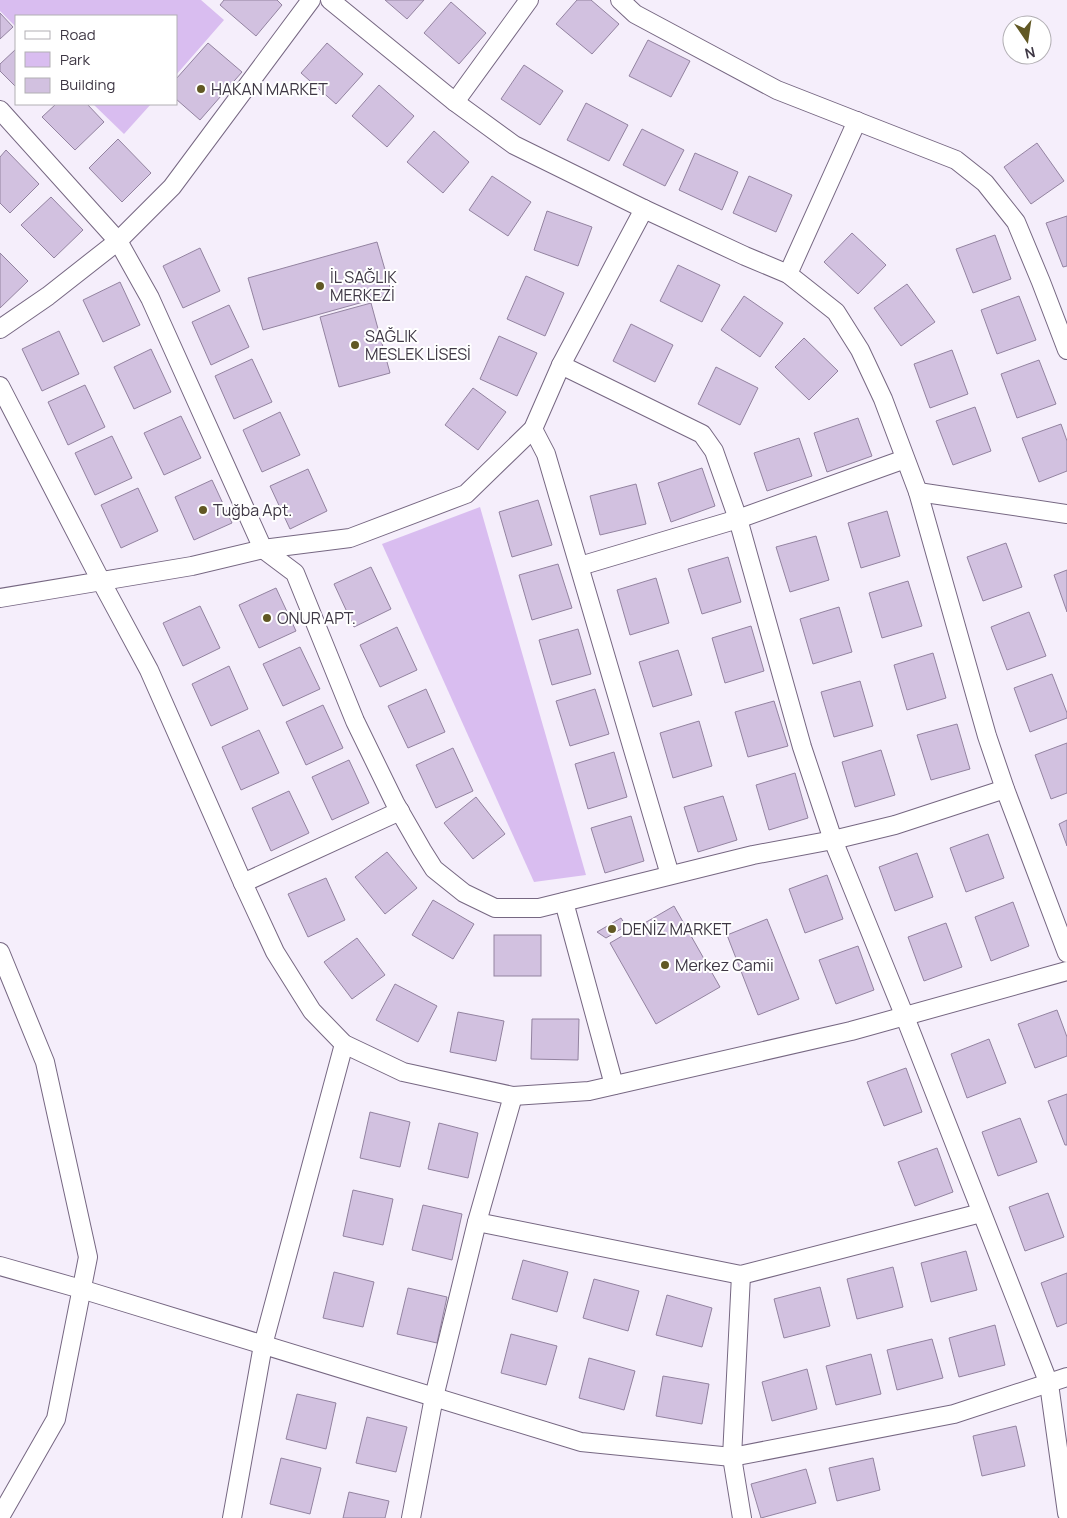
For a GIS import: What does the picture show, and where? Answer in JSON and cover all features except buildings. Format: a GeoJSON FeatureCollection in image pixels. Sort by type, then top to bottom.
{"type":"FeatureCollection","features":[{"type":"Feature","properties":{"kind":"street"},"geometry":{"type":"LineString","coordinates":[[0,329],[48,296],[118,241],[172,187],[311,0]]}},
{"type":"Feature","properties":{"kind":"street"},"geometry":{"type":"LineString","coordinates":[[330,0],[455,102],[514,145],[644,209],[788,274],[836,312],[860,350],[884,400],[918,492],[986,736],[1067,953]]}},
{"type":"Feature","properties":{"kind":"street"},"geometry":{"type":"LineString","coordinates":[[455,102],[529,0]]}},
{"type":"Feature","properties":{"kind":"street"},"geometry":{"type":"LineString","coordinates":[[620,0],[635,14],[777,90],[956,160],[985,183],[1016,222],[1042,282],[1067,350]]}},
{"type":"Feature","properties":{"kind":"street"},"geometry":{"type":"LineString","coordinates":[[0,110],[118,241],[150,298],[263,549],[295,573],[355,721],[400,811],[434,869],[464,893],[495,908],[539,908],[670,875],[895,825],[1005,789]]}},
{"type":"Feature","properties":{"kind":"street"},"geometry":{"type":"LineString","coordinates":[[788,274],[857,121]]}},
{"type":"Feature","properties":{"kind":"street"},"geometry":{"type":"LineString","coordinates":[[0,598],[192,566],[263,549],[350,538],[466,494],[533,429],[561,365],[644,209]]}},
{"type":"Feature","properties":{"kind":"street"},"geometry":{"type":"LineString","coordinates":[[561,365],[702,434],[714,451],[738,519],[802,747],[833,840],[905,1017],[1048,1384],[1067,1513]]}},
{"type":"Feature","properties":{"kind":"street"},"geometry":{"type":"LineString","coordinates":[[0,386],[149,670],[275,952],[312,1011],[344,1044],[403,1072],[513,1096],[589,1091],[851,1031],[1067,971]]}},
{"type":"Feature","properties":{"kind":"street"},"geometry":{"type":"LineString","coordinates":[[533,429],[546,454],[670,875]]}},
{"type":"Feature","properties":{"kind":"street"},"geometry":{"type":"LineString","coordinates":[[580,566],[738,519],[905,459]]}},
{"type":"Feature","properties":{"kind":"street"},"geometry":{"type":"LineString","coordinates":[[918,492],[1067,514]]}},
{"type":"Feature","properties":{"kind":"street"},"geometry":{"type":"LineString","coordinates":[[243,882],[400,811]]}},
{"type":"Feature","properties":{"kind":"street"},"geometry":{"type":"LineString","coordinates":[[564,902],[614,1085]]}},
{"type":"Feature","properties":{"kind":"street"},"geometry":{"type":"LineString","coordinates":[[0,952],[45,1062],[88,1257],[56,1419],[0,1517]]}},
{"type":"Feature","properties":{"kind":"street"},"geometry":{"type":"LineString","coordinates":[[232,1518],[263,1345],[344,1044]]}},
{"type":"Feature","properties":{"kind":"street"},"geometry":{"type":"LineString","coordinates":[[411,1518],[434,1397],[478,1222],[513,1096]]}},
{"type":"Feature","properties":{"kind":"street"},"geometry":{"type":"LineString","coordinates":[[478,1222],[741,1275],[981,1213]]}},
{"type":"Feature","properties":{"kind":"street"},"geometry":{"type":"LineString","coordinates":[[0,1266],[581,1442],[732,1457],[954,1414],[1067,1377]]}},
{"type":"Feature","properties":{"kind":"street"},"geometry":{"type":"LineString","coordinates":[[741,1275],[732,1457],[742,1518]]}},
{"type":"Feature","properties":{"kind":"green space"},"geometry":{"type":"Polygon","coordinates":[[[0,0],[201,0],[224,20],[178,73],[178,15],[15,15],[15,26],[0,11],[0,0]]]}},
{"type":"Feature","properties":{"kind":"green space"},"geometry":{"type":"Polygon","coordinates":[[[94,105],[150,105],[124,134],[94,105]]]}},
{"type":"Feature","properties":{"kind":"green space"},"geometry":{"type":"Polygon","coordinates":[[[480,507],[586,875],[534,882],[382,544],[480,507]]]}},
{"type":"Feature","properties":{"kind":"place","name":"HAKAN MARKET"},"geometry":{"type":"Point","coordinates":[201,89]}},
{"type":"Feature","properties":{"kind":"place","name":"İL SAĞLIK MERKEZİ"},"geometry":{"type":"Point","coordinates":[320,286]}},
{"type":"Feature","properties":{"kind":"place","name":"SAĞLIK MESLEK LİSESİ"},"geometry":{"type":"Point","coordinates":[355,345]}},
{"type":"Feature","properties":{"kind":"place","name":"Tuğba Apt."},"geometry":{"type":"Point","coordinates":[203,510]}},
{"type":"Feature","properties":{"kind":"place","name":"ONUR APT."},"geometry":{"type":"Point","coordinates":[267,618]}},
{"type":"Feature","properties":{"kind":"place","name":"DENİZ MARKET"},"geometry":{"type":"Point","coordinates":[612,929]}},
{"type":"Feature","properties":{"kind":"place","name":"Merkez Camii"},"geometry":{"type":"Point","coordinates":[665,965]}}]}
